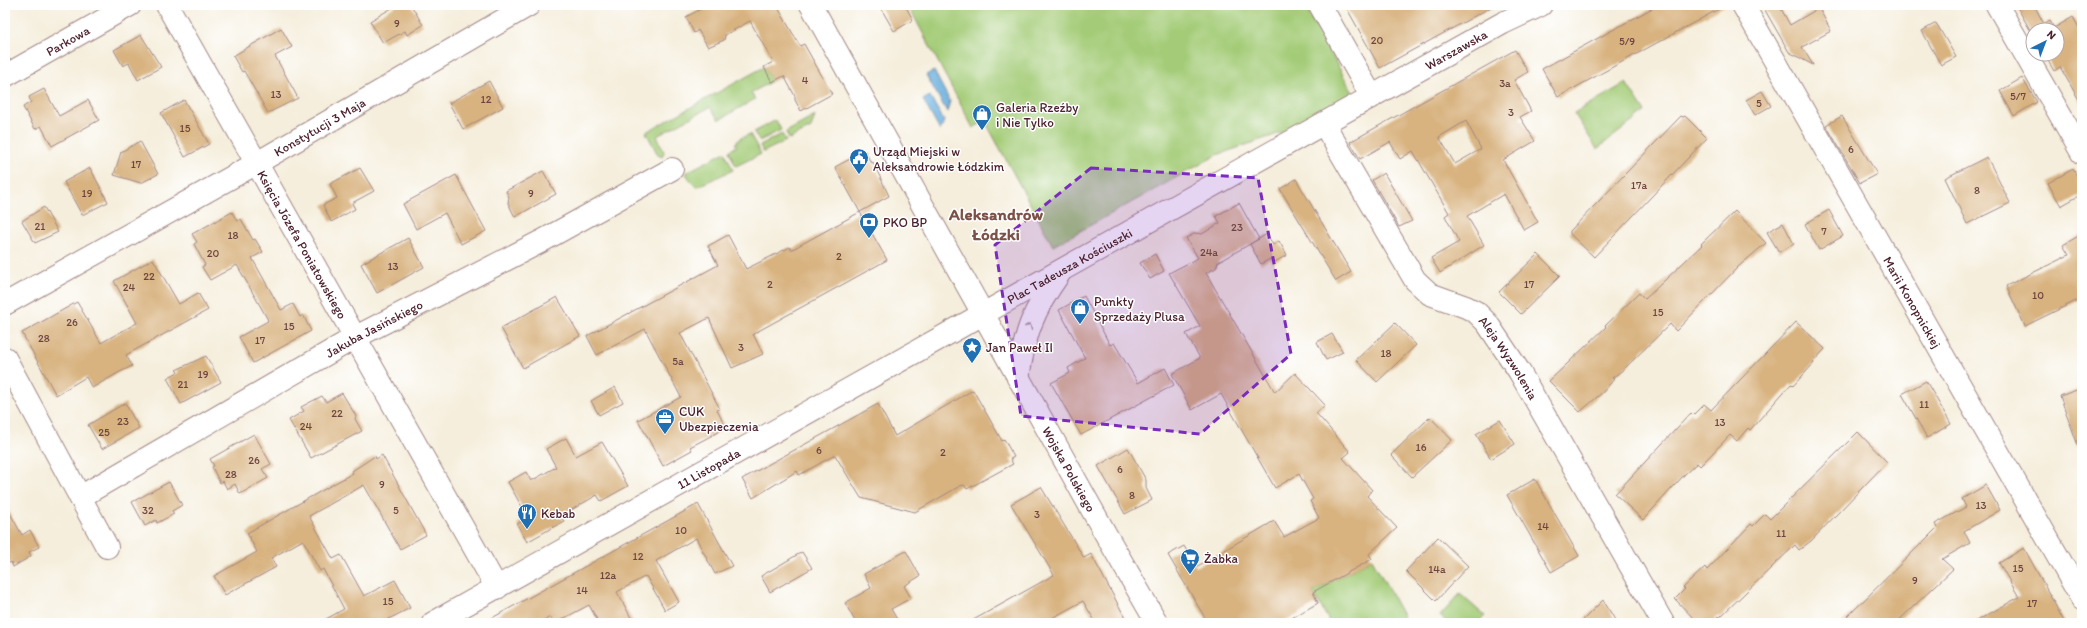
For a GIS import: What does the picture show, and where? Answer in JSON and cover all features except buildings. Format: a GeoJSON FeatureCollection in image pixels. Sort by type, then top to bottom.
{"type":"FeatureCollection","features":[{"type":"Feature","properties":{"kind":"street","name":"Parkowa"},"geometry":{"type":"LineString","coordinates":[[5,76],[130,5]]}},
{"type":"Feature","properties":{"kind":"street","name":"Księcia Józefa Poniatowskiego"},"geometry":{"type":"LineString","coordinates":[[167,5],[258,163],[354,338],[497,588]]}},
{"type":"Feature","properties":{"kind":"street","name":"Konstytucji 3 Maja"},"geometry":{"type":"LineString","coordinates":[[5,304],[258,163],[529,5]]}},
{"type":"Feature","properties":{"kind":"street"},"geometry":{"type":"LineString","coordinates":[[811,5],[983,314]]}},
{"type":"Feature","properties":{"kind":"street"},"geometry":{"type":"LineString","coordinates":[[1320,5],[1372,97]]}},
{"type":"Feature","properties":{"kind":"street","name":"Warszawska"},"geometry":{"type":"LineString","coordinates":[[1372,97],[1503,23],[1541,5]]}},
{"type":"Feature","properties":{"kind":"street","name":"Marii Konopnickiej"},"geometry":{"type":"LineString","coordinates":[[1743,5],[2082,599]]}},
{"type":"Feature","properties":{"kind":"street"},"geometry":{"type":"LineString","coordinates":[[1997,5],[2082,153]]}},
{"type":"Feature","properties":{"kind":"street","name":"Plac Tadeusza Kościuszki"},"geometry":{"type":"LineString","coordinates":[[983,314],[1372,97]]}},
{"type":"Feature","properties":{"kind":"street","name":"Aleja Wyzwolenia"},"geometry":{"type":"LineString","coordinates":[[1324,124],[1415,280],[1430,294],[1471,310],[1487,323],[1519,371],[1663,623]]}},
{"type":"Feature","properties":{"kind":"street","name":"Jakuba Jasińskiego"},"geometry":{"type":"LineString","coordinates":[[80,497],[354,338],[542,241],[672,169]]}},
{"type":"Feature","properties":{"kind":"street"},"geometry":{"type":"LineString","coordinates":[[1018,378],[1027,330],[1044,294],[1061,271]]}},
{"type":"Feature","properties":{"kind":"street","name":"Wojska Polskiego"},"geometry":{"type":"LineString","coordinates":[[983,314],[1157,623]]}},
{"type":"Feature","properties":{"kind":"street","name":"11 Listopada"},"geometry":{"type":"LineString","coordinates":[[433,623],[983,314]]}},
{"type":"Feature","properties":{"kind":"street"},"geometry":{"type":"LineString","coordinates":[[5,358],[107,547]]}},
{"type":"Feature","properties":{"kind":"highlighted area"},"geometry":{"type":"Polygon","coordinates":[[[1091,168],[1258,178],[1291,354],[1200,434],[1021,416],[995,245],[1091,168]]]}},
{"type":"Feature","properties":{"kind":"green space"},"geometry":{"type":"Polygon","coordinates":[[[908,5],[1304,5],[1353,93],[1292,129],[1217,155],[1053,246],[985,121],[973,128],[908,5]]]}},
{"type":"Feature","properties":{"kind":"green space"},"geometry":{"type":"Polygon","coordinates":[[[764,67],[772,81],[751,93],[755,99],[719,120],[710,107],[657,136],[664,152],[662,157],[658,155],[646,132],[764,67]]]}},
{"type":"Feature","properties":{"kind":"green space"},"geometry":{"type":"Polygon","coordinates":[[[1626,83],[1645,112],[1597,149],[1574,113],[1626,83]]]}},
{"type":"Feature","properties":{"kind":"green space"},"geometry":{"type":"Polygon","coordinates":[[[815,116],[811,128],[789,139],[786,132],[815,116]]]}},
{"type":"Feature","properties":{"kind":"green space"},"geometry":{"type":"Polygon","coordinates":[[[776,120],[781,130],[759,141],[754,132],[776,120]]]}},
{"type":"Feature","properties":{"kind":"green space"},"geometry":{"type":"Polygon","coordinates":[[[750,134],[761,154],[736,166],[729,151],[737,146],[735,144],[739,139],[750,134]]]}},
{"type":"Feature","properties":{"kind":"green space"},"geometry":{"type":"Polygon","coordinates":[[[782,134],[786,141],[763,152],[760,145],[782,134]]]}},
{"type":"Feature","properties":{"kind":"green space"},"geometry":{"type":"Polygon","coordinates":[[[725,152],[733,170],[696,187],[685,173],[725,152]]]}},
{"type":"Feature","properties":{"kind":"green space"},"geometry":{"type":"Polygon","coordinates":[[[1372,559],[1404,617],[1392,623],[1330,623],[1313,592],[1372,559]]]}},
{"type":"Feature","properties":{"kind":"green space"},"geometry":{"type":"Polygon","coordinates":[[[1460,594],[1485,616],[1478,623],[1447,623],[1440,616],[1460,594]]]}},
{"type":"Feature","properties":{"kind":"water"},"geometry":{"type":"Polygon","coordinates":[[[934,71],[950,101],[947,112],[926,75],[934,71]]]}},
{"type":"Feature","properties":{"kind":"water"},"geometry":{"type":"Polygon","coordinates":[[[930,96],[944,121],[940,131],[923,100],[930,96]]]}},
{"type":"Feature","properties":{"kind":"place","name":"Galeria Rzeźby i Nie Tylko"},"geometry":{"type":"Point","coordinates":[982,131]}},
{"type":"Feature","properties":{"kind":"place","name":"Urząd Miejski w Aleksandrowie Łódzkim"},"geometry":{"type":"Point","coordinates":[859,175]}},
{"type":"Feature","properties":{"kind":"place","name":"PKO BP"},"geometry":{"type":"Point","coordinates":[869,239]}},
{"type":"Feature","properties":{"kind":"place","name":"Punkty Sprzedaży Plusa"},"geometry":{"type":"Point","coordinates":[1080,325]}},
{"type":"Feature","properties":{"kind":"place","name":"Jan Paweł II"},"geometry":{"type":"Point","coordinates":[972,364]}},
{"type":"Feature","properties":{"kind":"place","name":"CUK Ubezpieczenia"},"geometry":{"type":"Point","coordinates":[665,435]}},
{"type":"Feature","properties":{"kind":"place","name":"Kebab"},"geometry":{"type":"Point","coordinates":[527,530]}},
{"type":"Feature","properties":{"kind":"place","name":"Żabka"},"geometry":{"type":"Point","coordinates":[1190,575]}},
{"type":"Feature","properties":{"kind":"district","name":"Aleksandrów Łódzki"},"geometry":{"type":"Point","coordinates":[996,224]}}]}
